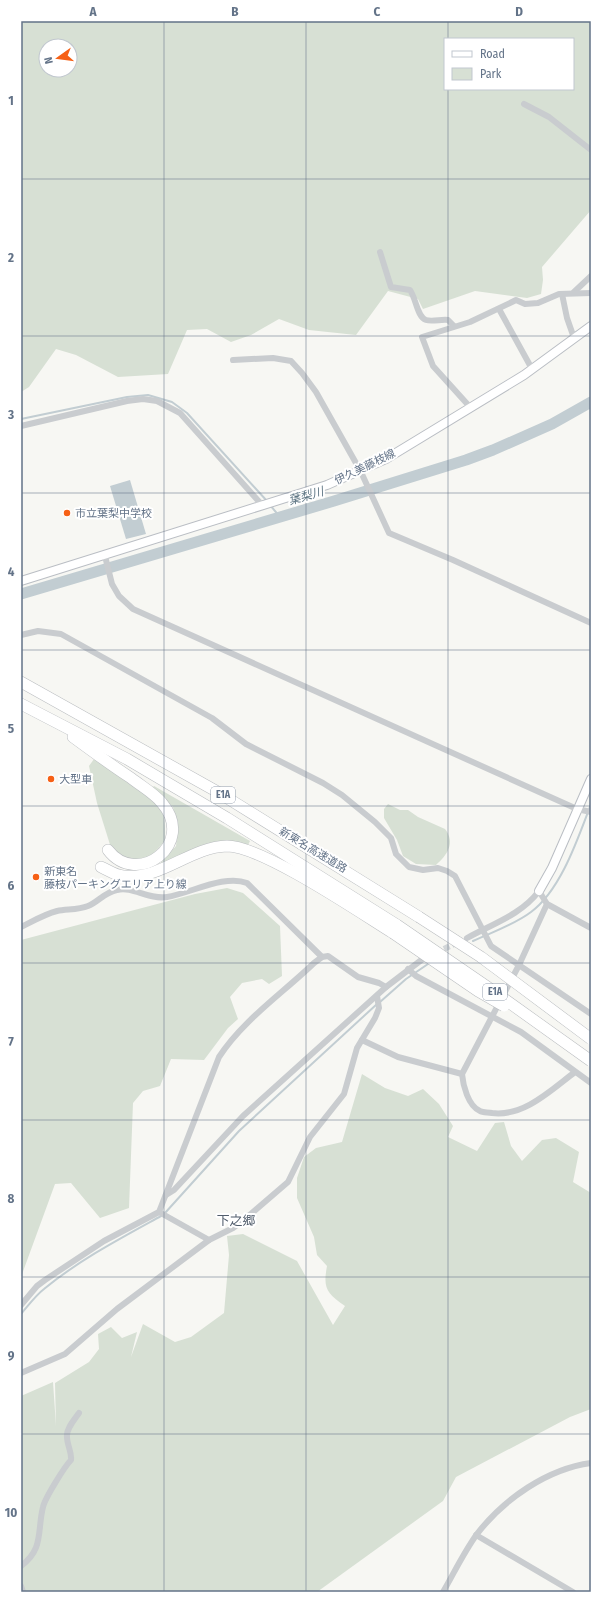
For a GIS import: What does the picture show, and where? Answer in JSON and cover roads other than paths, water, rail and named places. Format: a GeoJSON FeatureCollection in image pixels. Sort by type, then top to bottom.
{"type":"FeatureCollection","features":[{"type":"Feature","properties":{"kind":"highway","name":"新東名高速道路"},"geometry":{"type":"LineString","coordinates":[[21,682],[216,791],[419,917],[481,957],[591,1039]]}},
{"type":"Feature","properties":{"kind":"highway","name":"新東名高速道路"},"geometry":{"type":"LineString","coordinates":[[21,704],[127,759],[227,818],[558,1037],[591,1061]]}},
{"type":"Feature","properties":{"kind":"highway"},"geometry":{"type":"LineString","coordinates":[[40,714],[147,790],[162,802],[170,815],[173,827],[172,840],[163,852],[148,864],[130,865],[114,858],[108,850]]}},
{"type":"Feature","properties":{"kind":"highway"},"geometry":{"type":"LineString","coordinates":[[101,867],[122,876],[149,875],[208,850],[226,846],[241,847],[303,878],[395,929]]}},
{"type":"Feature","properties":{"kind":"main road","name":"伊久美藤枝線"},"geometry":{"type":"LineString","coordinates":[[21,582],[362,474],[532,369],[591,326]]}},
{"type":"Feature","properties":{"kind":"main road"},"geometry":{"type":"LineString","coordinates":[[539,891],[552,868],[591,778]]}},
{"type":"Feature","properties":{"kind":"street"},"geometry":{"type":"LineString","coordinates":[[524,104],[549,117],[591,150]]}},
{"type":"Feature","properties":{"kind":"street"},"geometry":{"type":"LineString","coordinates":[[380,252],[391,287],[410,290],[415,297],[420,316],[426,320],[448,320],[454,326]]}},
{"type":"Feature","properties":{"kind":"street"},"geometry":{"type":"LineString","coordinates":[[574,292],[591,276]]}},
{"type":"Feature","properties":{"kind":"street"},"geometry":{"type":"LineString","coordinates":[[470,407],[433,366],[422,337],[499,309],[516,300],[525,304],[538,303],[562,294],[591,292]]}},
{"type":"Feature","properties":{"kind":"street"},"geometry":{"type":"LineString","coordinates":[[562,294],[567,318],[574,338]]}},
{"type":"Feature","properties":{"kind":"street"},"geometry":{"type":"LineString","coordinates":[[499,309],[532,369]]}},
{"type":"Feature","properties":{"kind":"street"},"geometry":{"type":"LineString","coordinates":[[233,360],[273,358],[290,361],[316,392],[362,474],[388,533],[454,560],[591,623]]}},
{"type":"Feature","properties":{"kind":"street"},"geometry":{"type":"LineString","coordinates":[[21,426],[127,401],[144,399],[157,401],[180,413],[264,506]]}},
{"type":"Feature","properties":{"kind":"street"},"geometry":{"type":"LineString","coordinates":[[105,556],[112,584],[119,596],[133,609],[577,810],[591,812]]}},
{"type":"Feature","properties":{"kind":"street"},"geometry":{"type":"LineString","coordinates":[[21,635],[38,631],[62,634],[212,718],[246,744],[330,787],[375,822],[391,838],[396,854],[409,867],[424,870],[438,868],[448,871],[454,876],[491,946],[591,1014]]}},
{"type":"Feature","properties":{"kind":"street"},"geometry":{"type":"LineString","coordinates":[[21,927],[56,911],[88,906],[102,896],[118,889],[130,890],[142,895],[161,898],[183,894],[234,879],[247,883],[322,957]]}},
{"type":"Feature","properties":{"kind":"street"},"geometry":{"type":"LineString","coordinates":[[467,938],[522,909],[532,901],[539,891],[546,904],[591,928]]}},
{"type":"Feature","properties":{"kind":"street"},"geometry":{"type":"LineString","coordinates":[[546,904],[519,965],[462,1074],[464,1086],[473,1106],[480,1111],[502,1114],[526,1107],[575,1072]]}},
{"type":"Feature","properties":{"kind":"street"},"geometry":{"type":"LineString","coordinates":[[21,1305],[37,1286],[45,1280],[104,1241],[159,1212],[219,1057],[229,1042],[322,957],[328,956],[358,978],[379,983],[386,987]]}},
{"type":"Feature","properties":{"kind":"street"},"geometry":{"type":"LineString","coordinates":[[166,1195],[174,1190],[243,1116],[386,987],[424,958]]}},
{"type":"Feature","properties":{"kind":"street"},"geometry":{"type":"LineString","coordinates":[[408,969],[416,976],[521,1032],[591,1083]]}},
{"type":"Feature","properties":{"kind":"street"},"geometry":{"type":"LineString","coordinates":[[21,1373],[65,1354],[117,1309],[210,1240],[233,1228],[288,1182],[310,1137],[344,1094],[357,1048],[379,1008],[377,996]]}},
{"type":"Feature","properties":{"kind":"street"},"geometry":{"type":"LineString","coordinates":[[362,1040],[398,1057],[462,1074]]}},
{"type":"Feature","properties":{"kind":"street"},"geometry":{"type":"LineString","coordinates":[[159,1212],[210,1240]]}},
{"type":"Feature","properties":{"kind":"street"},"geometry":{"type":"LineString","coordinates":[[21,1566],[32,1554],[38,1543],[40,1523],[46,1498],[66,1464],[71,1460],[72,1455],[67,1437],[68,1430],[79,1413]]}},
{"type":"Feature","properties":{"kind":"street"},"geometry":{"type":"LineString","coordinates":[[443,1592],[476,1535],[507,1503],[537,1482],[558,1471],[591,1463]]}},
{"type":"Feature","properties":{"kind":"street"},"geometry":{"type":"LineString","coordinates":[[476,1535],[573,1592]]}},
{"type":"Feature","properties":{"kind":"street"},"geometry":{"type":"LineString","coordinates":[[21,1586],[22,1592]]}},
{"type":"Feature","properties":{"kind":"waterway"},"geometry":{"type":"LineString","coordinates":[[21,419],[127,397],[148,395],[172,402],[187,413],[267,501]]}},
{"type":"Feature","properties":{"kind":"waterway","name":"葉梨川"},"geometry":{"type":"LineString","coordinates":[[21,594],[466,460],[493,450],[552,424],[591,402]]}},
{"type":"Feature","properties":{"kind":"waterway"},"geometry":{"type":"LineString","coordinates":[[270,505],[280,517]]}},
{"type":"Feature","properties":{"kind":"waterway"},"geometry":{"type":"LineString","coordinates":[[473,941],[517,921],[531,912],[542,902],[560,877],[591,804]]}},
{"type":"Feature","properties":{"kind":"waterway"},"geometry":{"type":"LineString","coordinates":[[380,1002],[406,979],[428,964]]}},
{"type":"Feature","properties":{"kind":"waterway"},"geometry":{"type":"LineString","coordinates":[[165,1213],[239,1131],[377,1004]]}},
{"type":"Feature","properties":{"kind":"waterway"},"geometry":{"type":"LineString","coordinates":[[21,1314],[41,1292],[71,1268],[161,1216]]}},
{"type":"Feature","properties":{"kind":"tunnel"},"geometry":{"type":"LineString","coordinates":[[436,953],[458,942]]}},
{"type":"Feature","properties":{"kind":"place","name":"市立葉梨中学校"},"geometry":{"type":"Point","coordinates":[67,513]}},
{"type":"Feature","properties":{"kind":"place","name":"大型車"},"geometry":{"type":"Point","coordinates":[51,779]}},
{"type":"Feature","properties":{"kind":"place","name":"新東名 藤枝パーキングエリア上り線"},"geometry":{"type":"Point","coordinates":[36,877]}},
{"type":"Feature","properties":{"kind":"district","name":"下之郷"},"geometry":{"type":"Point","coordinates":[236,1220]}}]}
